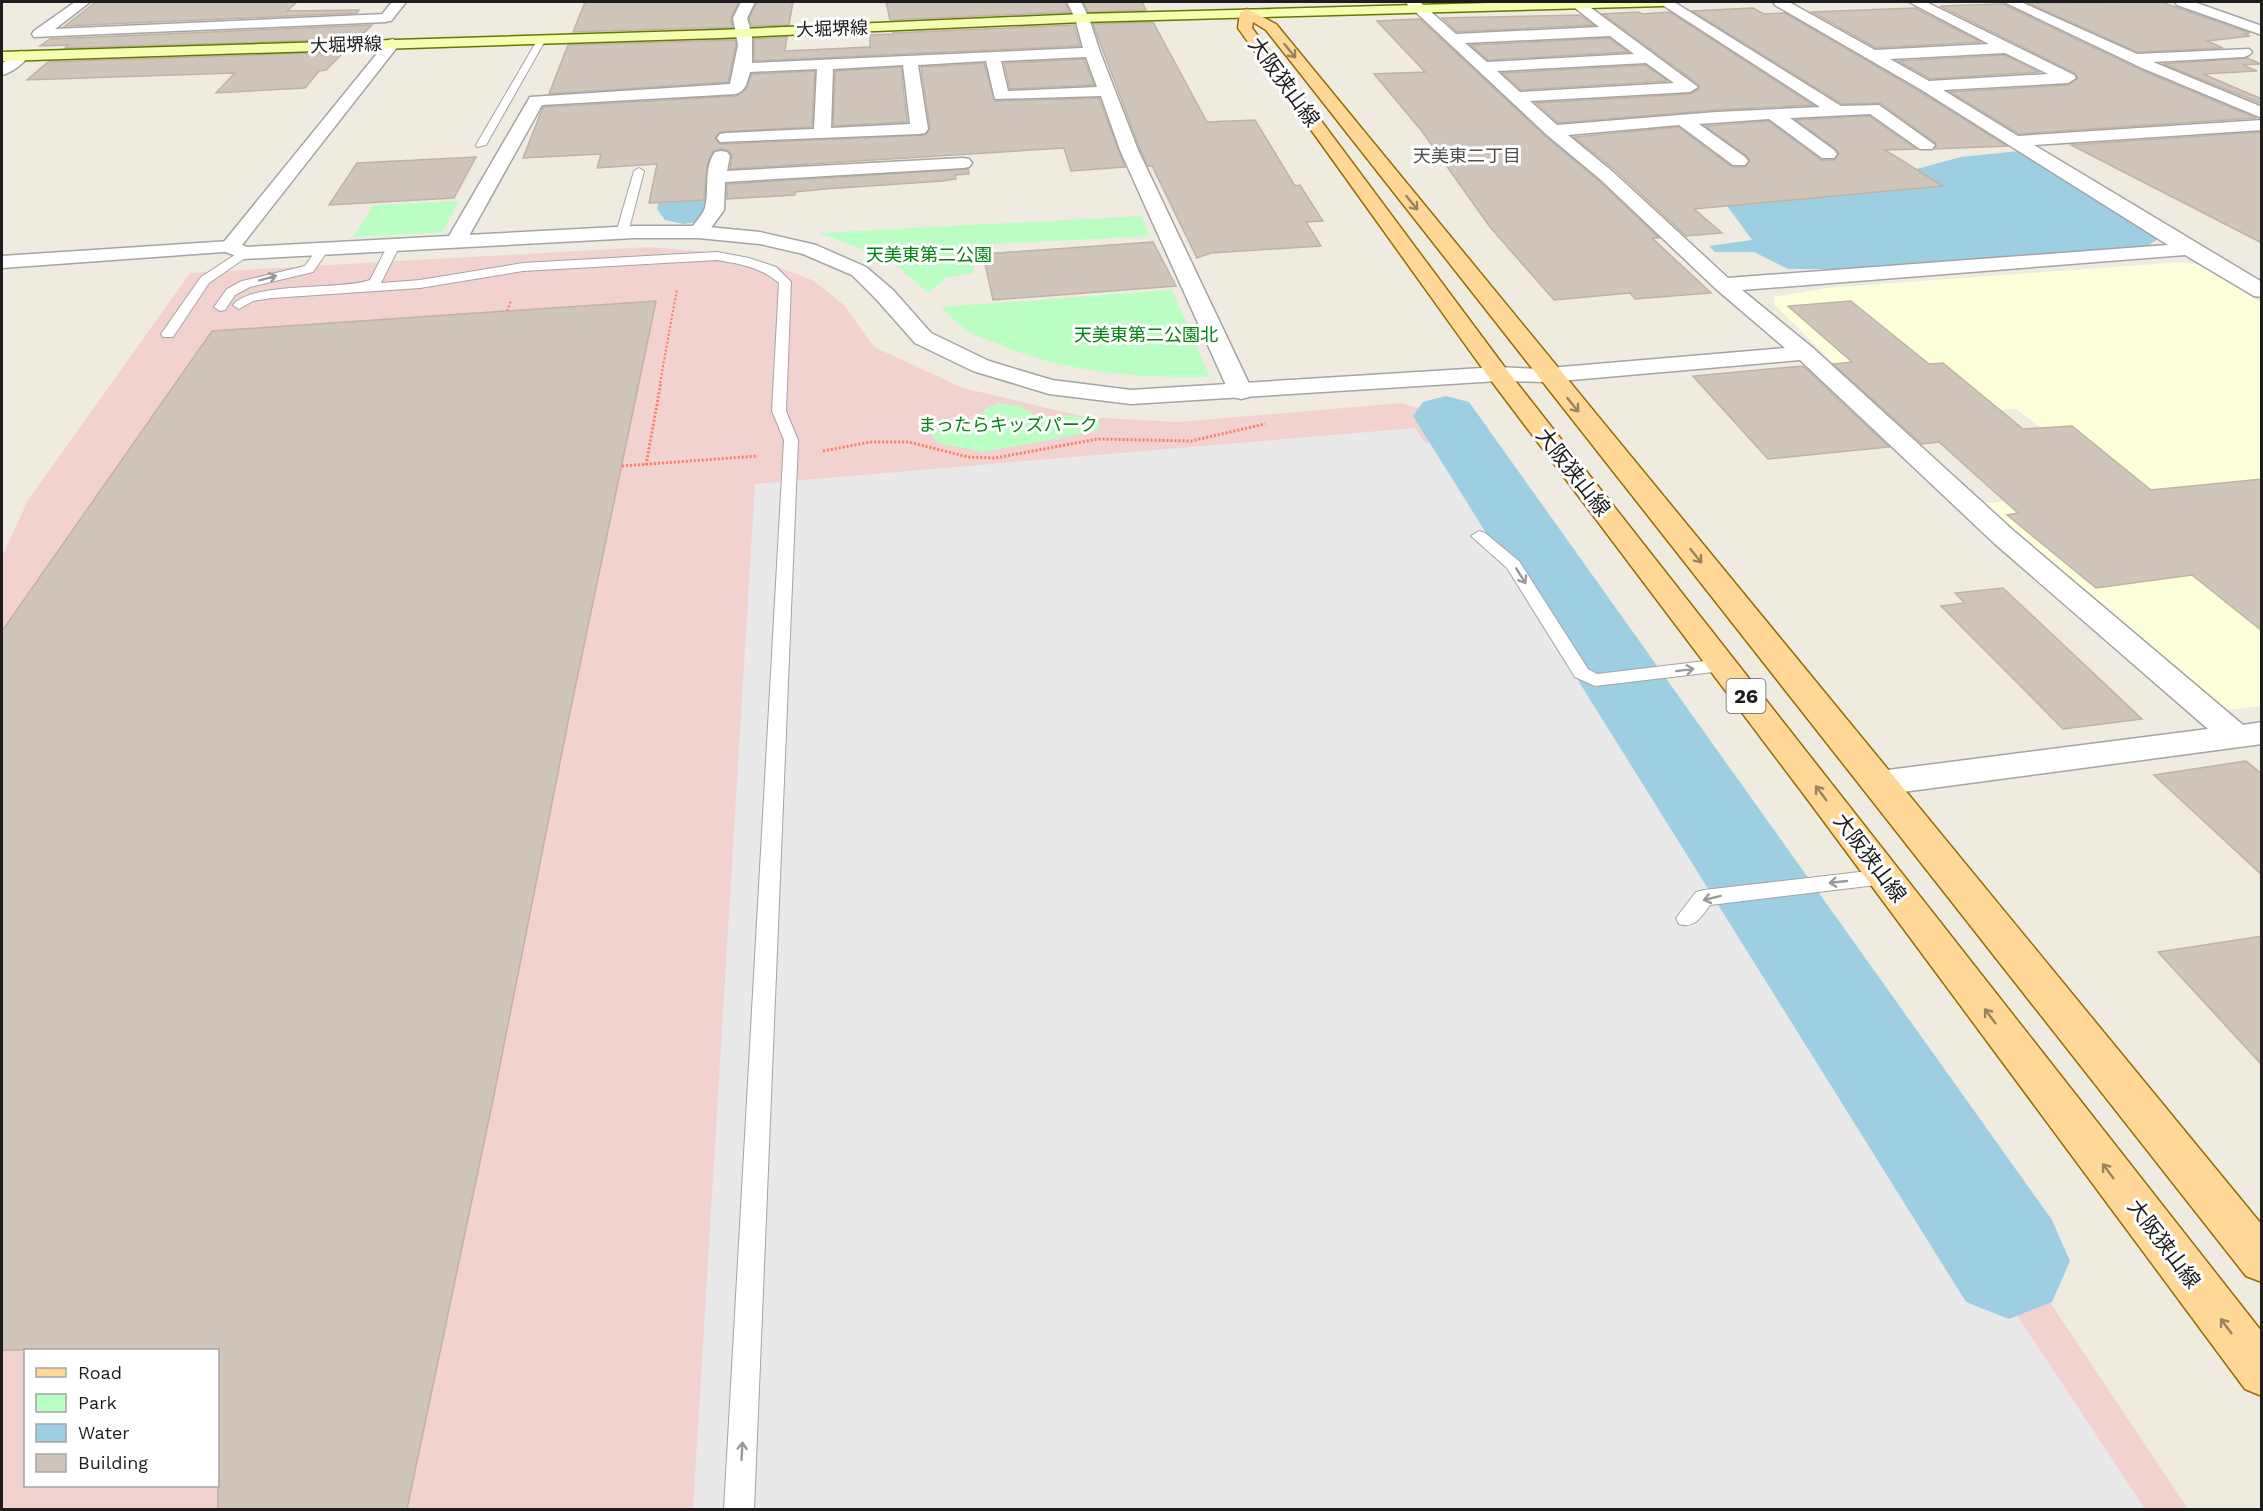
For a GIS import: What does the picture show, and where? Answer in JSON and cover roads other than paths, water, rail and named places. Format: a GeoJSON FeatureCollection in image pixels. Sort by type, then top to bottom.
{"type":"FeatureCollection","features":[{"type":"Feature","properties":{"kind":"main road","name":"大堀堺線"},"geometry":{"type":"LineString","coordinates":[[2,57],[719,34],[1078,10],[1247,13],[1415,5],[1664,2]]}},
{"type":"Feature","properties":{"kind":"main road","name":"大阪狭山線"},"geometry":{"type":"LineString","coordinates":[[2262,1261],[1271,27],[1247,13],[1245,28],[1498,374],[2262,1372]]}},
{"type":"Feature","properties":{"kind":"street"},"geometry":{"type":"LineString","coordinates":[[83,2],[39,34],[386,18]]}},
{"type":"Feature","properties":{"kind":"street"},"geometry":{"type":"LineString","coordinates":[[369,44],[399,2]]}},
{"type":"Feature","properties":{"kind":"street"},"geometry":{"type":"LineString","coordinates":[[698,232],[714,210],[716,177],[726,138],[729,114],[744,68],[747,48],[741,33],[740,18],[748,2]]}},
{"type":"Feature","properties":{"kind":"street"},"geometry":{"type":"LineString","coordinates":[[1664,2],[1838,111]]}},
{"type":"Feature","properties":{"kind":"street"},"geometry":{"type":"LineString","coordinates":[[1780,2],[1926,86],[2189,249],[2262,291]]}},
{"type":"Feature","properties":{"kind":"street"},"geometry":{"type":"LineString","coordinates":[[1916,2],[2068,78],[1926,86]]}},
{"type":"Feature","properties":{"kind":"street"},"geometry":{"type":"LineString","coordinates":[[2011,2],[2262,113]]}},
{"type":"Feature","properties":{"kind":"street"},"geometry":{"type":"LineString","coordinates":[[2182,2],[2262,31]]}},
{"type":"Feature","properties":{"kind":"street"},"geometry":{"type":"LineString","coordinates":[[1517,97],[1690,87],[1576,3]]}},
{"type":"Feature","properties":{"kind":"street"},"geometry":{"type":"LineString","coordinates":[[1415,5],[1553,131],[1607,176],[1724,285],[1805,353],[2006,538],[2249,735]]}},
{"type":"Feature","properties":{"kind":"street"},"geometry":{"type":"LineString","coordinates":[[1078,10],[1129,150],[1241,392]]}},
{"type":"Feature","properties":{"kind":"street"},"geometry":{"type":"LineString","coordinates":[[1454,39],[1613,31]]}},
{"type":"Feature","properties":{"kind":"street"},"geometry":{"type":"LineString","coordinates":[[237,250],[393,43]]}},
{"type":"Feature","properties":{"kind":"street"},"geometry":{"type":"LineString","coordinates":[[1872,55],[2009,48]]}},
{"type":"Feature","properties":{"kind":"street"},"geometry":{"type":"LineString","coordinates":[[744,68],[1092,52]]}},
{"type":"Feature","properties":{"kind":"street"},"geometry":{"type":"LineString","coordinates":[[2134,58],[2244,52]]}},
{"type":"Feature","properties":{"kind":"street"},"geometry":{"type":"LineString","coordinates":[[2,70],[21,56]]}},
{"type":"Feature","properties":{"kind":"street"},"geometry":{"type":"LineString","coordinates":[[993,57],[1001,96],[1107,91]]}},
{"type":"Feature","properties":{"kind":"street"},"geometry":{"type":"LineString","coordinates":[[1484,67],[1649,58]]}},
{"type":"Feature","properties":{"kind":"street"},"geometry":{"type":"LineString","coordinates":[[726,138],[920,129],[910,61]]}},
{"type":"Feature","properties":{"kind":"street"},"geometry":{"type":"LineString","coordinates":[[822,134],[825,65]]}},
{"type":"Feature","properties":{"kind":"street"},"geometry":{"type":"LineString","coordinates":[[455,243],[537,100],[736,89]]}},
{"type":"Feature","properties":{"kind":"street"},"geometry":{"type":"LineString","coordinates":[[1553,131],[1683,120],[1873,110],[1926,146]]}},
{"type":"Feature","properties":{"kind":"street"},"geometry":{"type":"LineString","coordinates":[[1774,115],[1828,154]]}},
{"type":"Feature","properties":{"kind":"street"},"geometry":{"type":"LineString","coordinates":[[1683,120],[1739,161]]}},
{"type":"Feature","properties":{"kind":"street"},"geometry":{"type":"LineString","coordinates":[[2017,141],[2262,125]]}},
{"type":"Feature","properties":{"kind":"street"},"geometry":{"type":"LineString","coordinates":[[716,177],[963,163]]}},
{"type":"Feature","properties":{"kind":"street"},"geometry":{"type":"LineString","coordinates":[[2,262],[237,250],[455,243],[622,233],[698,232],[760,238],[809,249],[859,271],[923,338],[981,366],[1048,387],[1131,397],[1241,392],[1498,374],[1549,375],[1805,353]]}},
{"type":"Feature","properties":{"kind":"street"},"geometry":{"type":"LineString","coordinates":[[1724,285],[2189,249]]}},
{"type":"Feature","properties":{"kind":"street"},"geometry":{"type":"LineString","coordinates":[[1880,783],[2249,735]]}},
{"type":"Feature","properties":{"kind":"lane"},"geometry":{"type":"LineString","coordinates":[[482,145],[542,39]]}},
{"type":"Feature","properties":{"kind":"lane"},"geometry":{"type":"LineString","coordinates":[[622,233],[639,171]]}},
{"type":"Feature","properties":{"kind":"lane"},"geometry":{"type":"LineString","coordinates":[[355,289],[375,282],[394,245]]}},
{"type":"Feature","properties":{"kind":"lane"},"geometry":{"type":"LineString","coordinates":[[303,292],[309,269],[323,249]]}},
{"type":"Feature","properties":{"kind":"lane"},"geometry":{"type":"LineString","coordinates":[[168,334],[206,280],[237,250]]}},
{"type":"Feature","properties":{"kind":"lane"},"geometry":{"type":"LineString","coordinates":[[239,305],[249,298],[420,284],[523,267],[717,256],[745,261],[772,270],[785,282],[779,411],[791,440],[739,1509]]}},
{"type":"Feature","properties":{"kind":"lane"},"geometry":{"type":"LineString","coordinates":[[220,307],[231,292],[246,284],[309,269]]}},
{"type":"Feature","properties":{"kind":"lane"},"geometry":{"type":"LineString","coordinates":[[1479,536],[1513,565],[1581,673],[1595,680],[1722,665]]}},
{"type":"Feature","properties":{"kind":"lane"},"geometry":{"type":"LineString","coordinates":[[1687,918],[1704,898],[1884,877]]}},
{"type":"Feature","properties":{"kind":"water"},"geometry":{"type":"Polygon","coordinates":[[[2019,151],[2138,223],[2158,239],[2146,247],[1857,269],[1788,269],[1754,252],[1715,252],[1709,246],[1752,240],[1725,203],[1894,175],[1961,157],[2019,151]]]}},
{"type":"Feature","properties":{"kind":"waterway"},"geometry":{"type":"LineString","coordinates":[[700,208],[683,209],[704,112],[729,44],[726,22],[736,2]]}},
{"type":"Feature","properties":{"kind":"waterway"},"geometry":{"type":"LineString","coordinates":[[1446,416],[2009,1261]]}},
{"type":"Feature","properties":{"kind":"district","name":"天美東二丁目"},"geometry":{"type":"Point","coordinates":[1467,156]}},
{"type":"Feature","properties":{"kind":"park label","name":"天美東第二公園"},"geometry":{"type":"Point","coordinates":[929,255]}},
{"type":"Feature","properties":{"kind":"park label","name":"天美東第二公園北"},"geometry":{"type":"Point","coordinates":[1146,335]}},
{"type":"Feature","properties":{"kind":"park label","name":"まったらキッズパーク"},"geometry":{"type":"Point","coordinates":[1008,425]}}]}
